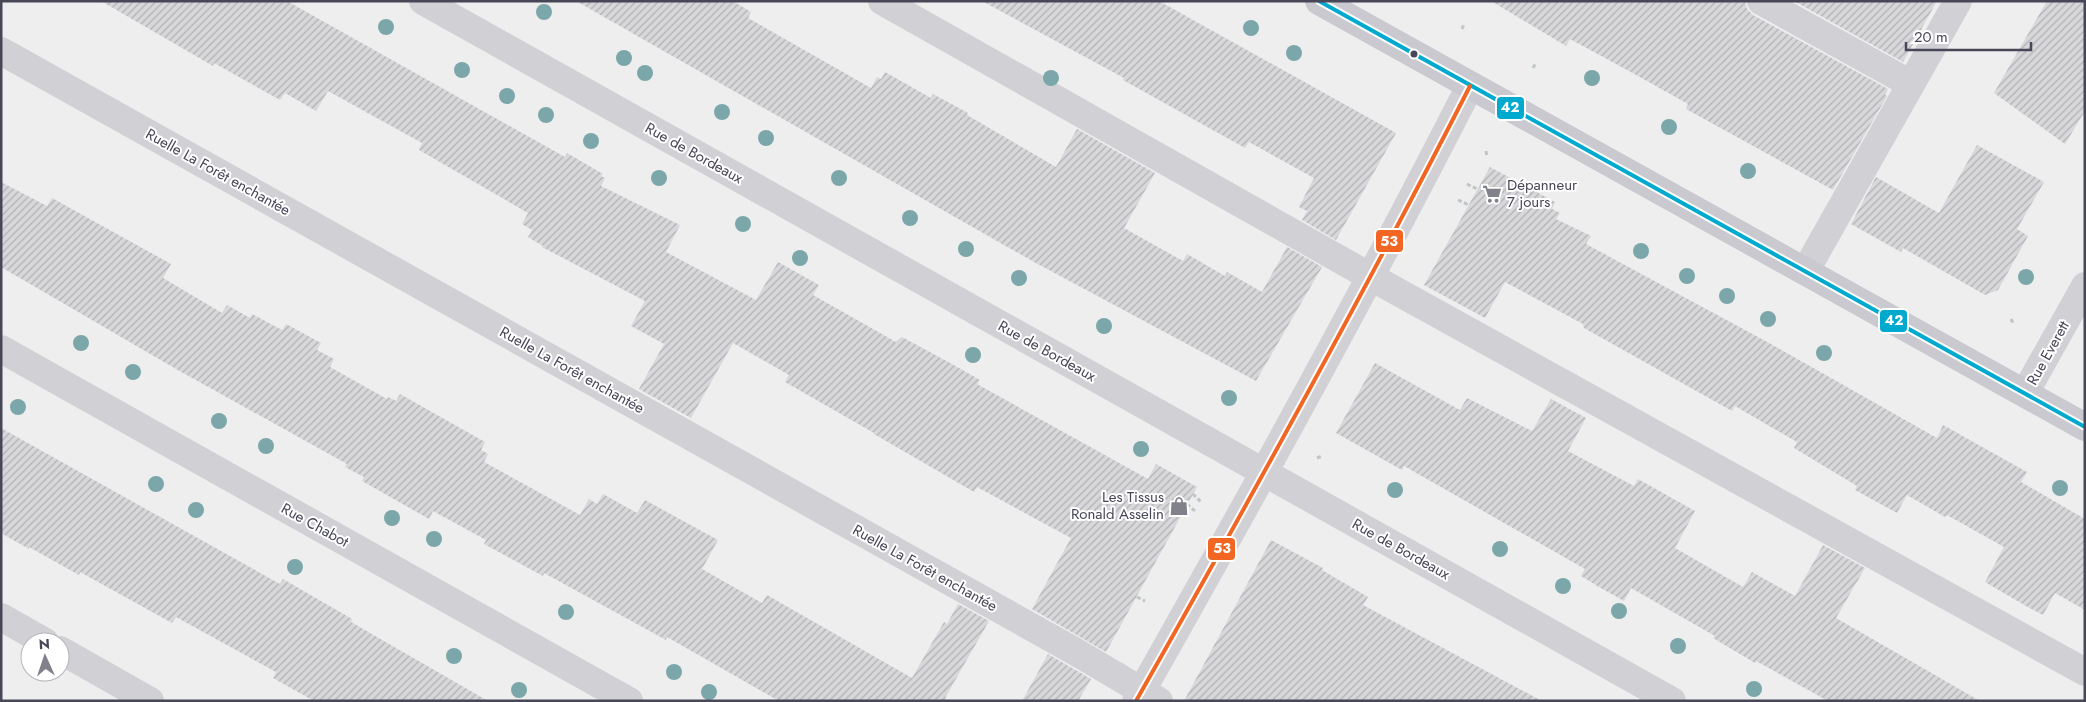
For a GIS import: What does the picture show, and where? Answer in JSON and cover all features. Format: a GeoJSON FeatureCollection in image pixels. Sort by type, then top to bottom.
{"type":"FeatureCollection","features":[{"type":"Feature","properties":{"kind":"main road"},"geometry":{"type":"LineString","coordinates":[[1320,1],[2085,427]]}},
{"type":"Feature","properties":{"kind":"street","name":"Rue de Bordeaux"},"geometry":{"type":"LineString","coordinates":[[423,1],[1672,701]]}},
{"type":"Feature","properties":{"kind":"street"},"geometry":{"type":"LineString","coordinates":[[882,1],[1371,276],[2085,672]]}},
{"type":"Feature","properties":{"kind":"street"},"geometry":{"type":"LineString","coordinates":[[1761,1],[1911,84]]}},
{"type":"Feature","properties":{"kind":"street"},"geometry":{"type":"LineString","coordinates":[[1806,270],[1958,1]]}},
{"type":"Feature","properties":{"kind":"street","name":"Ruelle La Forêt enchantée"},"geometry":{"type":"LineString","coordinates":[[1,51],[1076,652],[1145,697]]}},
{"type":"Feature","properties":{"kind":"street"},"geometry":{"type":"LineString","coordinates":[[1145,697],[1371,276],[1470,86]]}},
{"type":"Feature","properties":{"kind":"street","name":"Rue Everett"},"geometry":{"type":"LineString","coordinates":[[2025,393],[2085,286]]}},
{"type":"Feature","properties":{"kind":"street","name":"Rue Chabot"},"geometry":{"type":"LineString","coordinates":[[1,349],[629,701]]}},
{"type":"Feature","properties":{"kind":"street"},"geometry":{"type":"LineString","coordinates":[[1,617],[27,632]]}},
{"type":"Feature","properties":{"kind":"street"},"geometry":{"type":"LineString","coordinates":[[70,656],[150,701]]}},
{"type":"Feature","properties":{"kind":"path"},"geometry":{"type":"LineString","coordinates":[[1462,29],[1464,24]]}},
{"type":"Feature","properties":{"kind":"path"},"geometry":{"type":"LineString","coordinates":[[1533,68],[1536,63]]}},
{"type":"Feature","properties":{"kind":"path"},"geometry":{"type":"LineString","coordinates":[[1486,151],[1487,157]]}},
{"type":"Feature","properties":{"kind":"path"},"geometry":{"type":"LineString","coordinates":[[1467,184],[1477,189]]}},
{"type":"Feature","properties":{"kind":"path"},"geometry":{"type":"LineString","coordinates":[[1458,200],[1469,205]]}},
{"type":"Feature","properties":{"kind":"path"},"geometry":{"type":"LineString","coordinates":[[1317,458],[1322,456]]}},
{"type":"Feature","properties":{"kind":"path"},"geometry":{"type":"LineString","coordinates":[[1193,494],[1201,502]]}},
{"type":"Feature","properties":{"kind":"path"},"geometry":{"type":"LineString","coordinates":[[1187,504],[1196,512]]}},
{"type":"Feature","properties":{"kind":"path"},"geometry":{"type":"LineString","coordinates":[[1137,597],[1145,601]]}},
{"type":"Feature","properties":{"kind":"building"},"geometry":{"type":"Polygon","coordinates":[[[101,1],[287,1],[565,157],[567,153],[603,174],[601,176],[605,178],[601,186],[680,225],[666,252],[756,300],[778,262],[819,285],[813,295],[896,342],[902,337],[952,364],[980,380],[977,384],[1148,479],[1156,464],[1197,487],[1106,652],[1032,609],[1071,538],[977,487],[974,492],[785,382],[789,375],[733,343],[691,418],[639,389],[664,344],[631,326],[645,301],[542,247],[528,237],[532,230],[522,224],[528,213],[419,150],[422,143],[328,91],[316,111],[285,93],[280,100],[214,63],[213,66],[101,1]]]}},
{"type":"Feature","properties":{"kind":"building"},"geometry":{"type":"Polygon","coordinates":[[[576,1],[733,1],[751,12],[748,18],[871,88],[877,77],[881,79],[885,72],[931,98],[933,94],[968,113],[967,115],[1056,167],[1077,129],[1155,173],[1124,228],[1183,261],[1187,254],[1225,276],[1227,272],[1262,292],[1287,247],[1322,267],[1256,381],[1034,262],[576,1]]]}},
{"type":"Feature","properties":{"kind":"building"},"geometry":{"type":"Polygon","coordinates":[[[982,1],[1159,1],[1396,133],[1336,240],[1302,220],[1307,211],[1299,207],[1314,178],[1249,142],[1245,148],[1123,80],[1124,78],[982,1]]]}},
{"type":"Feature","properties":{"kind":"building"},"geometry":{"type":"Polygon","coordinates":[[[1491,1],[1745,1],[1747,9],[1753,15],[1888,89],[1885,95],[1887,96],[1833,190],[1686,109],[1688,104],[1638,76],[1570,39],[1566,46],[1491,1]]]}},
{"type":"Feature","properties":{"kind":"building"},"geometry":{"type":"Polygon","coordinates":[[[1794,1],[1937,1],[1903,62],[1794,1]]]}},
{"type":"Feature","properties":{"kind":"building"},"geometry":{"type":"Polygon","coordinates":[[[2047,1],[2085,1],[2085,111],[2065,144],[1994,93],[2047,1]]]}},
{"type":"Feature","properties":{"kind":"building"},"geometry":{"type":"Polygon","coordinates":[[[1977,145],[2044,182],[2017,229],[2028,236],[1998,290],[1985,295],[1903,248],[1901,252],[1851,224],[1876,177],[1939,213],[1977,145]]]}},
{"type":"Feature","properties":{"kind":"building"},"geometry":{"type":"Polygon","coordinates":[[[1490,167],[1555,202],[1552,209],[1560,213],[1556,219],[1591,236],[1586,244],[1769,343],[1937,438],[1943,425],[2027,472],[2021,482],[2085,519],[2085,610],[2055,593],[2043,615],[2026,606],[1985,582],[2004,547],[1907,495],[1897,513],[1855,490],[1857,486],[1794,448],[1797,442],[1735,406],[1732,411],[1584,328],[1583,324],[1505,282],[1485,318],[1424,285],[1490,167]]]}},
{"type":"Feature","properties":{"kind":"building"},"geometry":{"type":"Polygon","coordinates":[[[1,182],[47,206],[52,198],[171,264],[163,278],[222,313],[227,305],[250,318],[252,314],[282,330],[286,324],[321,343],[317,350],[334,359],[330,367],[387,399],[388,397],[396,401],[400,394],[485,442],[481,450],[488,454],[484,462],[580,515],[589,499],[597,504],[603,494],[637,513],[645,500],[718,540],[702,569],[762,603],[767,595],[912,678],[944,622],[947,624],[958,604],[971,611],[989,621],[945,698],[950,701],[779,701],[667,637],[666,640],[544,573],[543,576],[484,544],[486,540],[433,511],[429,519],[362,481],[364,477],[345,467],[347,464],[176,369],[1,267],[1,182]]]}},
{"type":"Feature","properties":{"kind":"building"},"geometry":{"type":"Polygon","coordinates":[[[1375,363],[1460,410],[1467,398],[1532,431],[1551,399],[1586,418],[1568,451],[1634,486],[1638,479],[1695,511],[1675,548],[1743,587],[1752,572],[1795,596],[1823,545],[1865,568],[1836,618],[1980,701],[1828,701],[1756,661],[1755,663],[1713,638],[1715,636],[1631,588],[1624,601],[1581,576],[1585,569],[1404,466],[1402,470],[1336,433],[1375,363]]]}},
{"type":"Feature","properties":{"kind":"building"},"geometry":{"type":"Polygon","coordinates":[[[1,428],[280,584],[283,579],[352,619],[351,622],[488,701],[314,701],[273,678],[276,672],[176,617],[172,623],[80,572],[79,575],[29,547],[29,549],[1,533],[1,428]]]}},
{"type":"Feature","properties":{"kind":"building"},"geometry":{"type":"Polygon","coordinates":[[[1271,540],[1323,568],[1322,570],[1368,597],[1363,605],[1542,701],[1184,701],[1271,540]]]}},
{"type":"Feature","properties":{"kind":"building"},"geometry":{"type":"Polygon","coordinates":[[[1048,654],[1091,679],[1078,701],[1022,701],[1048,654]]]}},
{"type":"Feature","properties":{"kind":"transit line","name":"42"},"geometry":{"type":"LineString","coordinates":[[1319,1],[2085,427]]}},
{"type":"Feature","properties":{"kind":"transit line","name":"53"},"geometry":{"type":"LineString","coordinates":[[1136,701],[1306,395],[1470,86]]}},
{"type":"Feature","properties":{"kind":"place","name":"Dépanneur 7 jours"},"geometry":{"type":"Point","coordinates":[1492,194]}},
{"type":"Feature","properties":{"kind":"place","name":"Les Tissus Ronald Asselin"},"geometry":{"type":"Point","coordinates":[1179,506]}}]}
